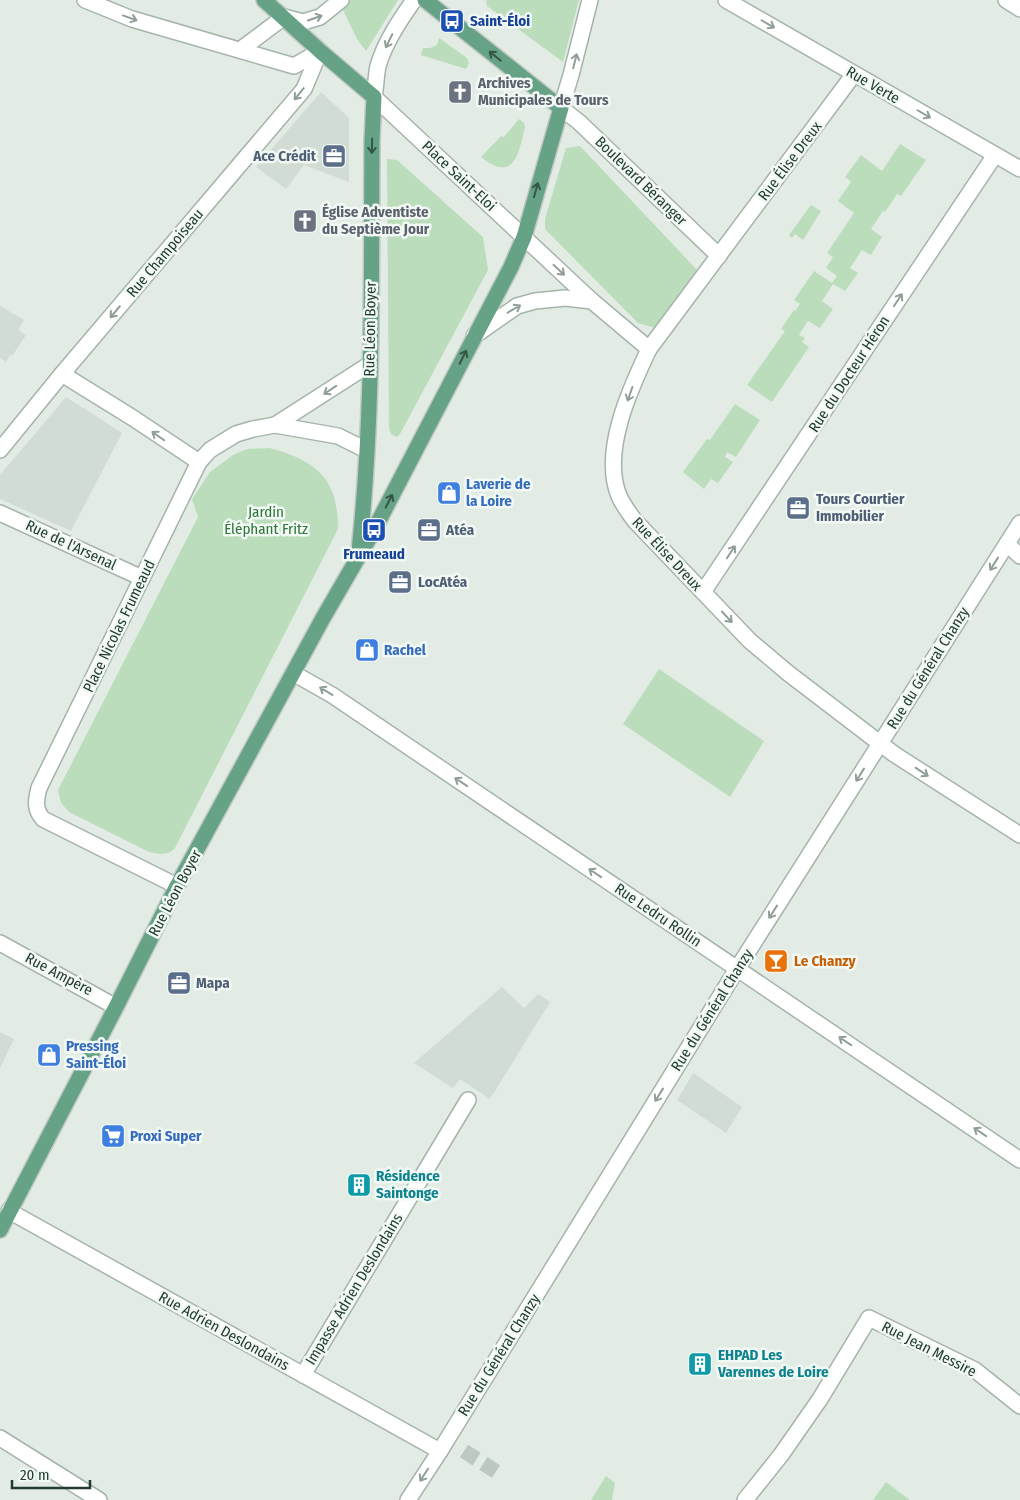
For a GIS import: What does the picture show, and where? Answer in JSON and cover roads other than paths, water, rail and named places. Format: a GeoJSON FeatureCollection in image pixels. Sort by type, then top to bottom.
{"type":"FeatureCollection","features":[{"type":"Feature","properties":{"kind":"main road"},"geometry":{"type":"LineString","coordinates":[[264,0],[374,97]]}},
{"type":"Feature","properties":{"kind":"main road"},"geometry":{"type":"LineString","coordinates":[[425,0],[561,108],[524,237]]}},
{"type":"Feature","properties":{"kind":"main road","name":"Rue Léon Boyer"},"geometry":{"type":"LineString","coordinates":[[358,560],[365,495],[370,364],[374,97]]}},
{"type":"Feature","properties":{"kind":"main road","name":"Rue Léon Boyer"},"geometry":{"type":"LineString","coordinates":[[0,1230],[177,886],[323,618],[358,560],[524,237]]}},
{"type":"Feature","properties":{"kind":"street"},"geometry":{"type":"LineString","coordinates":[[85,0],[132,19],[294,66],[320,51]]}},
{"type":"Feature","properties":{"kind":"street"},"geometry":{"type":"LineString","coordinates":[[240,50],[284,18],[303,22],[320,17],[341,0]]}},
{"type":"Feature","properties":{"kind":"street"},"geometry":{"type":"LineString","coordinates":[[374,97],[378,67],[382,56],[398,22],[414,0]]}},
{"type":"Feature","properties":{"kind":"street"},"geometry":{"type":"LineString","coordinates":[[561,108],[590,0]]}},
{"type":"Feature","properties":{"kind":"street","name":"Rue Verte"},"geometry":{"type":"LineString","coordinates":[[726,0],[1020,169]]}},
{"type":"Feature","properties":{"kind":"street"},"geometry":{"type":"LineString","coordinates":[[1006,0],[1020,9]]}},
{"type":"Feature","properties":{"kind":"street","name":"Rue Champoiseau"},"geometry":{"type":"LineString","coordinates":[[0,450],[62,374],[304,89],[320,51]]}},
{"type":"Feature","properties":{"kind":"street","name":"Rue Élise Dreux"},"geometry":{"type":"LineString","coordinates":[[854,74],[649,350],[636,376],[617,431],[613,455],[614,482],[622,502],[635,522],[750,641],[880,744],[1020,836]]}},
{"type":"Feature","properties":{"kind":"street","name":"Place Saint-Eloi"},"geometry":{"type":"LineString","coordinates":[[374,97],[524,237]]}},
{"type":"Feature","properties":{"kind":"street","name":"Boulevard Béranger"},"geometry":{"type":"LineString","coordinates":[[561,108],[579,122],[719,256]]}},
{"type":"Feature","properties":{"kind":"street","name":"Rue du Docteur Héron"},"geometry":{"type":"LineString","coordinates":[[704,592],[995,154]]}},
{"type":"Feature","properties":{"kind":"street"},"geometry":{"type":"LineString","coordinates":[[524,237],[649,350]]}},
{"type":"Feature","properties":{"kind":"street"},"geometry":{"type":"LineString","coordinates":[[474,336],[517,306],[535,301],[564,298],[592,300]]}},
{"type":"Feature","properties":{"kind":"street"},"geometry":{"type":"LineString","coordinates":[[275,425],[370,364]]}},
{"type":"Feature","properties":{"kind":"street"},"geometry":{"type":"LineString","coordinates":[[62,374],[199,462]]}},
{"type":"Feature","properties":{"kind":"street","name":"Place Nicolas Frumeaud"},"geometry":{"type":"LineString","coordinates":[[177,886],[47,821],[40,815],[37,809],[36,800],[39,788],[199,462],[210,450],[236,434],[275,425],[338,436],[366,450]]}},
{"type":"Feature","properties":{"kind":"street","name":"Rue de l'Arsenal"},"geometry":{"type":"LineString","coordinates":[[0,513],[142,578]]}},
{"type":"Feature","properties":{"kind":"street","name":"Rue du Général Chanzy"},"geometry":{"type":"LineString","coordinates":[[408,1500],[737,969],[1020,523]]}},
{"type":"Feature","properties":{"kind":"street"},"geometry":{"type":"LineString","coordinates":[[1007,544],[1020,556]]}},
{"type":"Feature","properties":{"kind":"street","name":"Rue Ledru Rollin"},"geometry":{"type":"LineString","coordinates":[[293,673],[332,695],[1020,1160]]}},
{"type":"Feature","properties":{"kind":"street","name":"Rue Ampère"},"geometry":{"type":"LineString","coordinates":[[0,943],[116,1006]]}},
{"type":"Feature","properties":{"kind":"street","name":"Impasse Adrien Deslondains"},"geometry":{"type":"LineString","coordinates":[[303,1375],[468,1100]]}},
{"type":"Feature","properties":{"kind":"street","name":"Rue Adrien Deslondains"},"geometry":{"type":"LineString","coordinates":[[10,1211],[440,1450]]}},
{"type":"Feature","properties":{"kind":"street","name":"Rue Jean Messire"},"geometry":{"type":"LineString","coordinates":[[745,1500],[781,1455],[820,1399],[869,1318],[975,1370],[1020,1406]]}},
{"type":"Feature","properties":{"kind":"street"},"geometry":{"type":"LineString","coordinates":[[0,1438],[99,1500]]}},
{"type":"Feature","properties":{"kind":"tunnel"},"geometry":{"type":"LineString","coordinates":[[464,1451],[500,1474]]}},
{"type":"Feature","properties":{"kind":"place","name":"Saint-Éloi"},"geometry":{"type":"Point","coordinates":[452,21]}},
{"type":"Feature","properties":{"kind":"place","name":"Archives Municipales de Tours"},"geometry":{"type":"Point","coordinates":[460,92]}},
{"type":"Feature","properties":{"kind":"place","name":"Ace Crédit"},"geometry":{"type":"Point","coordinates":[334,156]}},
{"type":"Feature","properties":{"kind":"place","name":"Église Adventiste du Septième Jour"},"geometry":{"type":"Point","coordinates":[305,221]}},
{"type":"Feature","properties":{"kind":"place","name":"Laverie de la Loire"},"geometry":{"type":"Point","coordinates":[449,493]}},
{"type":"Feature","properties":{"kind":"place","name":"Tours Courtier Immobilier"},"geometry":{"type":"Point","coordinates":[798,508]}},
{"type":"Feature","properties":{"kind":"place","name":"Frumeaud"},"geometry":{"type":"Point","coordinates":[374,530]}},
{"type":"Feature","properties":{"kind":"place","name":"Atéa"},"geometry":{"type":"Point","coordinates":[429,530]}},
{"type":"Feature","properties":{"kind":"place","name":"LocAtéa"},"geometry":{"type":"Point","coordinates":[400,582]}},
{"type":"Feature","properties":{"kind":"place","name":"Rachel"},"geometry":{"type":"Point","coordinates":[367,650]}},
{"type":"Feature","properties":{"kind":"place","name":"Le Chanzy"},"geometry":{"type":"Point","coordinates":[776,961]}},
{"type":"Feature","properties":{"kind":"place","name":"Mapa"},"geometry":{"type":"Point","coordinates":[179,983]}},
{"type":"Feature","properties":{"kind":"place","name":"Pressing Saint-Éloi"},"geometry":{"type":"Point","coordinates":[49,1055]}},
{"type":"Feature","properties":{"kind":"place","name":"Proxi Super"},"geometry":{"type":"Point","coordinates":[113,1136]}},
{"type":"Feature","properties":{"kind":"place","name":"Résidence Saintonge"},"geometry":{"type":"Point","coordinates":[359,1185]}},
{"type":"Feature","properties":{"kind":"place","name":"EHPAD Les Varennes de Loire"},"geometry":{"type":"Point","coordinates":[700,1364]}},
{"type":"Feature","properties":{"kind":"park label","name":"Jardin Éléphant Fritz"},"geometry":{"type":"Point","coordinates":[266,520]}}]}
